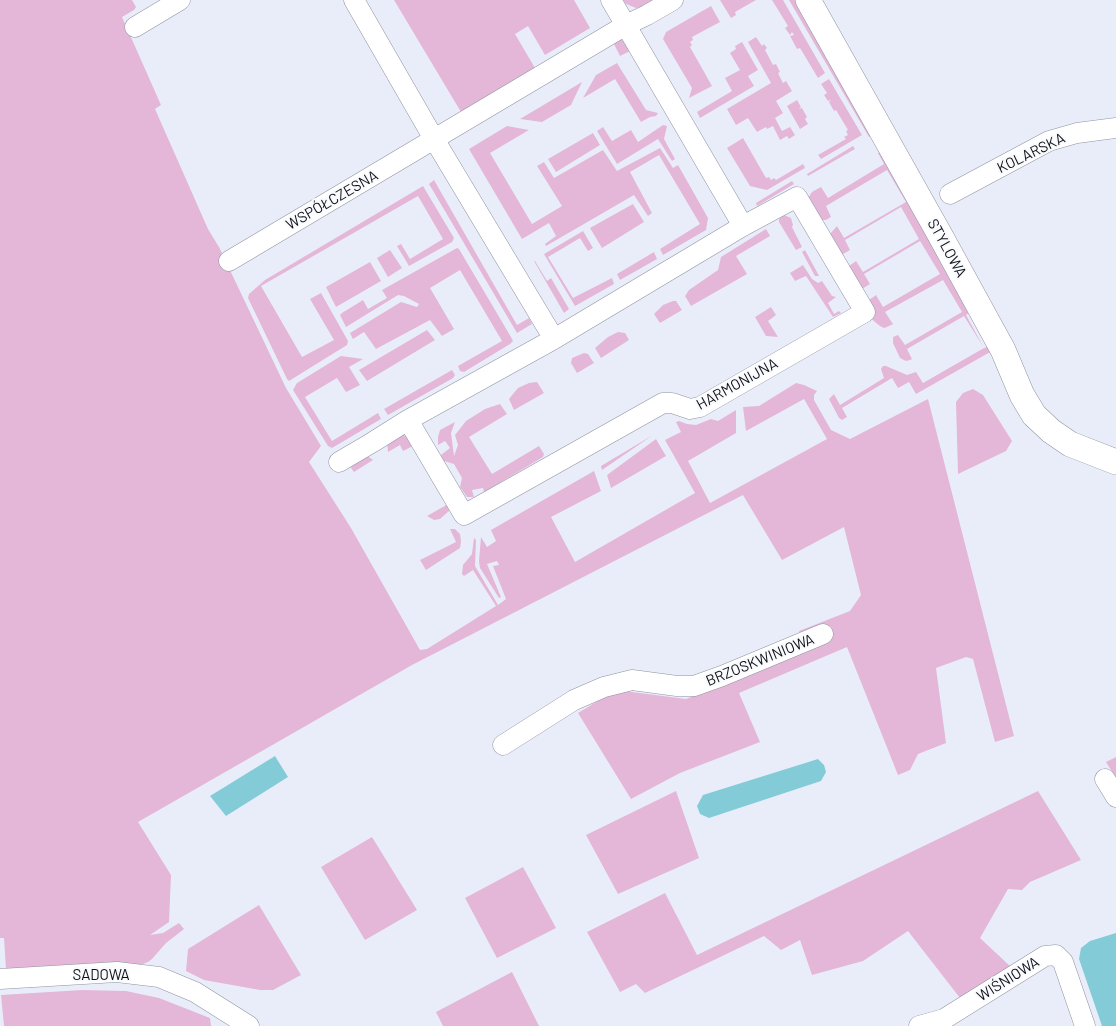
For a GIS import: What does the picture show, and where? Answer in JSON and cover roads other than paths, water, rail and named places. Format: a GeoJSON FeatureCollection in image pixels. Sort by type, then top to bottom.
{"type":"FeatureCollection","features":[{"type":"Feature","properties":{"kind":"street"},"geometry":{"type":"LineString","coordinates":[[135,27],[180,0]]}},
{"type":"Feature","properties":{"kind":"street"},"geometry":{"type":"LineString","coordinates":[[354,0],[434,139],[554,339]]}},
{"type":"Feature","properties":{"kind":"street"},"geometry":{"type":"LineString","coordinates":[[339,462],[408,420],[554,339],[743,226],[612,0]]}},
{"type":"Feature","properties":{"kind":"street","name":"WSPÓŁCZESNA"},"geometry":{"type":"LineString","coordinates":[[228,261],[626,25],[673,0]]}},
{"type":"Feature","properties":{"kind":"street","name":"STYLOWA"},"geometry":{"type":"LineString","coordinates":[[808,0],[1003,350],[1022,395],[1034,415],[1051,432],[1070,444],[1116,462]]}},
{"type":"Feature","properties":{"kind":"street","name":"KOLARSKA"},"geometry":{"type":"LineString","coordinates":[[950,194],[1049,141],[1077,133],[1116,128]]}},
{"type":"Feature","properties":{"kind":"street","name":"HARMONIJNA"},"geometry":{"type":"LineString","coordinates":[[408,420],[464,515],[663,403],[672,403],[690,409],[700,407],[865,312],[796,197],[743,226]]}},
{"type":"Feature","properties":{"kind":"street","name":"BRZOSKWINIOWA"},"geometry":{"type":"LineString","coordinates":[[504,745],[574,700],[604,687],[632,680],[677,686],[694,686],[823,634]]}},
{"type":"Feature","properties":{"kind":"street"},"geometry":{"type":"LineString","coordinates":[[1105,779],[1116,797]]}},
{"type":"Feature","properties":{"kind":"street","name":"WIŚNIOWA"},"geometry":{"type":"LineString","coordinates":[[919,1026],[944,1019],[1045,956],[1056,955],[1063,962],[1084,1026]]}},
{"type":"Feature","properties":{"kind":"street","name":"SADOWA"},"geometry":{"type":"LineString","coordinates":[[0,979],[117,972],[159,977],[195,992],[249,1026]]}},
{"type":"Feature","properties":{"kind":"water"},"geometry":{"type":"Polygon","coordinates":[[[275,756],[288,777],[226,816],[210,796],[275,756]]]}},
{"type":"Feature","properties":{"kind":"water"},"geometry":{"type":"Polygon","coordinates":[[[818,759],[824,765],[826,772],[821,781],[709,818],[700,814],[697,806],[703,795],[818,759]]]}},
{"type":"Feature","properties":{"kind":"water"},"geometry":{"type":"Polygon","coordinates":[[[1116,933],[1116,1026],[1102,1026],[1079,959],[1081,948],[1090,941],[1116,933]]]}}]}
